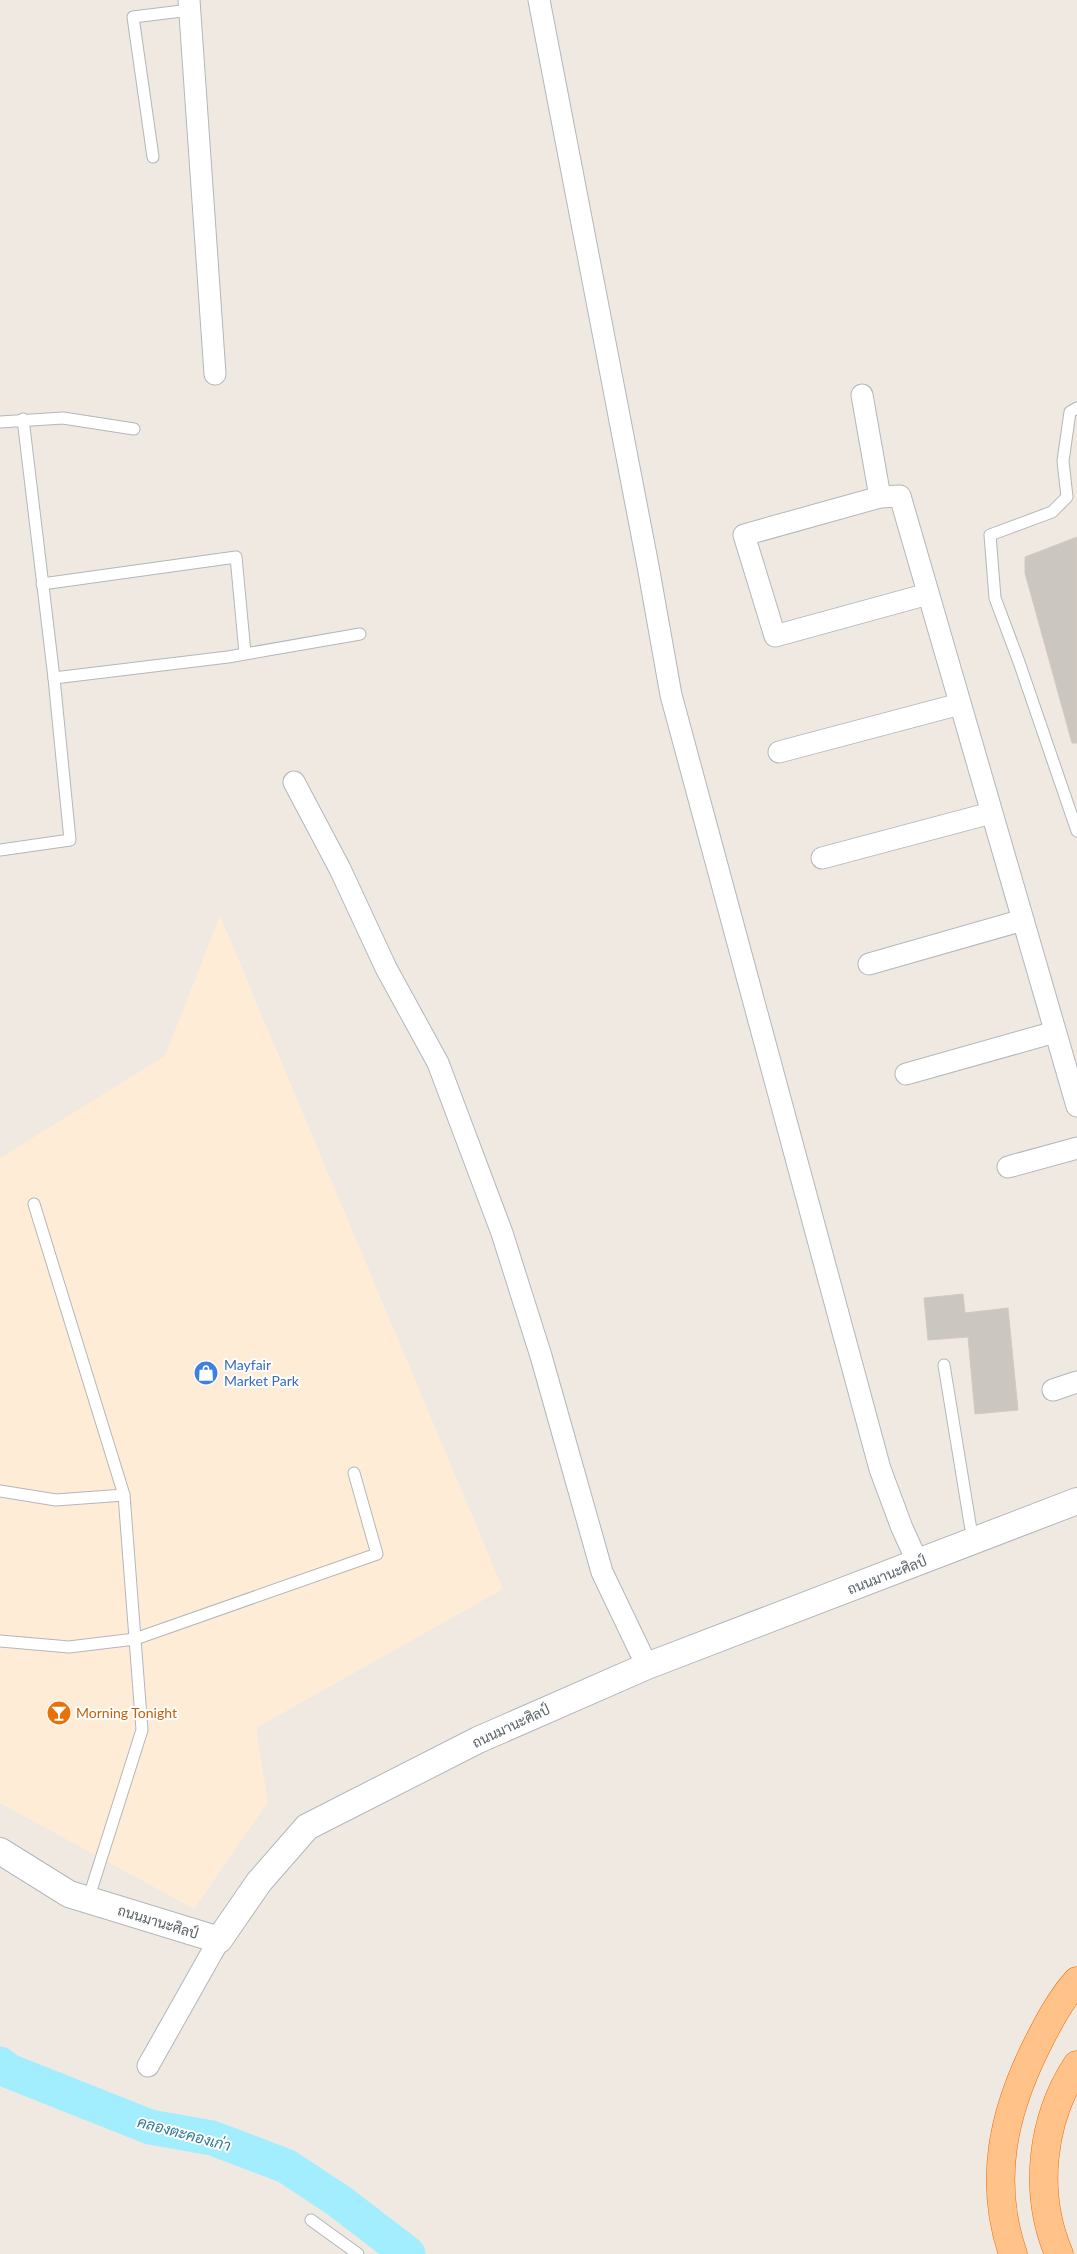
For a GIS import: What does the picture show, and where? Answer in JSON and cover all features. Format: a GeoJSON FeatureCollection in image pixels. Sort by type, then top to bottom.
{"type":"FeatureCollection","features":[{"type":"Feature","properties":{"kind":"highway"},"geometry":{"type":"LineString","coordinates":[[1011,2246],[1002,2201],[1000,2163],[1006,2125],[1016,2090],[1037,2045],[1055,2011],[1077,1981]]}},
{"type":"Feature","properties":{"kind":"highway"},"geometry":{"type":"LineString","coordinates":[[1060,2254],[1046,2214],[1044,2165],[1048,2135],[1055,2107],[1064,2084],[1077,2065]]}},
{"type":"Feature","properties":{"kind":"street"},"geometry":{"type":"LineString","coordinates":[[539,0],[671,695],[880,1468],[902,1528],[918,1563]]}},
{"type":"Feature","properties":{"kind":"street"},"geometry":{"type":"LineString","coordinates":[[189,5],[215,374]]}},
{"type":"Feature","properties":{"kind":"street"},"geometry":{"type":"LineString","coordinates":[[862,395],[880,497]]}},
{"type":"Feature","properties":{"kind":"street"},"geometry":{"type":"LineString","coordinates":[[928,594],[775,636],[744,536],[880,497],[900,496],[1077,1106]]}},
{"type":"Feature","properties":{"kind":"street"},"geometry":{"type":"LineString","coordinates":[[779,752],[960,704]]}},
{"type":"Feature","properties":{"kind":"street"},"geometry":{"type":"LineString","coordinates":[[294,782],[340,869],[386,968],[438,1064],[502,1233],[541,1356],[602,1572],[647,1666]]}},
{"type":"Feature","properties":{"kind":"street"},"geometry":{"type":"LineString","coordinates":[[822,858],[991,813]]}},
{"type":"Feature","properties":{"kind":"street"},"geometry":{"type":"LineString","coordinates":[[869,964],[1023,920]]}},
{"type":"Feature","properties":{"kind":"street"},"geometry":{"type":"LineString","coordinates":[[906,1074],[1056,1032]]}},
{"type":"Feature","properties":{"kind":"street"},"geometry":{"type":"LineString","coordinates":[[1008,1167],[1077,1148]]}},
{"type":"Feature","properties":{"kind":"street"},"geometry":{"type":"LineString","coordinates":[[1053,1390],[1077,1382]]}},
{"type":"Feature","properties":{"kind":"street","name":"ถนนมานะศิลป์"},"geometry":{"type":"LineString","coordinates":[[0,1851],[50,1884],[69,1894],[219,1940],[260,1882],[307,1826],[478,1740],[647,1666],[1077,1501]]}},
{"type":"Feature","properties":{"kind":"street"},"geometry":{"type":"LineString","coordinates":[[148,2066],[219,1940]]}},
{"type":"Feature","properties":{"kind":"lane"},"geometry":{"type":"LineString","coordinates":[[153,157],[133,17],[189,5]]}},
{"type":"Feature","properties":{"kind":"lane"},"geometry":{"type":"LineString","coordinates":[[1077,408],[1070,412],[1063,461],[1067,497],[1052,512],[990,535],[995,598],[1077,831]]}},
{"type":"Feature","properties":{"kind":"lane"},"geometry":{"type":"LineString","coordinates":[[0,422],[22,419],[64,418],[134,429]]}},
{"type":"Feature","properties":{"kind":"lane"},"geometry":{"type":"LineString","coordinates":[[0,850],[70,840],[54,678],[22,419]]}},
{"type":"Feature","properties":{"kind":"lane"},"geometry":{"type":"LineString","coordinates":[[42,584],[236,557],[245,653]]}},
{"type":"Feature","properties":{"kind":"lane"},"geometry":{"type":"LineString","coordinates":[[54,678],[245,653],[360,634]]}},
{"type":"Feature","properties":{"kind":"lane"},"geometry":{"type":"LineString","coordinates":[[34,1204],[124,1495],[142,1730],[88,1900]]}},
{"type":"Feature","properties":{"kind":"lane"},"geometry":{"type":"LineString","coordinates":[[944,1365],[973,1542]]}},
{"type":"Feature","properties":{"kind":"lane"},"geometry":{"type":"LineString","coordinates":[[0,1641],[69,1647],[134,1639],[377,1554],[354,1472]]}},
{"type":"Feature","properties":{"kind":"lane"},"geometry":{"type":"LineString","coordinates":[[0,1491],[56,1500],[124,1495]]}},
{"type":"Feature","properties":{"kind":"lane"},"geometry":{"type":"LineString","coordinates":[[311,2220],[358,2254]]}},
{"type":"Feature","properties":{"kind":"shaded area","name":"Mayfair Market Park"},"geometry":{"type":"Polygon","coordinates":[[[220,916],[503,1589],[256,1728],[268,1802],[194,1909],[0,1803],[0,1158],[165,1056],[220,916]]]}},
{"type":"Feature","properties":{"kind":"building"},"geometry":{"type":"Polygon","coordinates":[[[1077,537],[1077,743],[1072,743],[1025,573],[1025,557],[1077,537]]]}},
{"type":"Feature","properties":{"kind":"building"},"geometry":{"type":"Polygon","coordinates":[[[963,1294],[965,1313],[1008,1308],[1018,1410],[975,1414],[968,1337],[928,1340],[924,1298],[963,1294]]]}},
{"type":"Feature","properties":{"kind":"waterway","name":"คลองตะคองเก่า"},"geometry":{"type":"LineString","coordinates":[[0,2064],[9,2071],[150,2127],[212,2138],[286,2166],[339,2201],[408,2254]]}},
{"type":"Feature","properties":{"kind":"place","name":"Mayfair Market Park"},"geometry":{"type":"Point","coordinates":[206,1373]}},
{"type":"Feature","properties":{"kind":"place","name":"Morning Tonight"},"geometry":{"type":"Point","coordinates":[59,1713]}}]}
